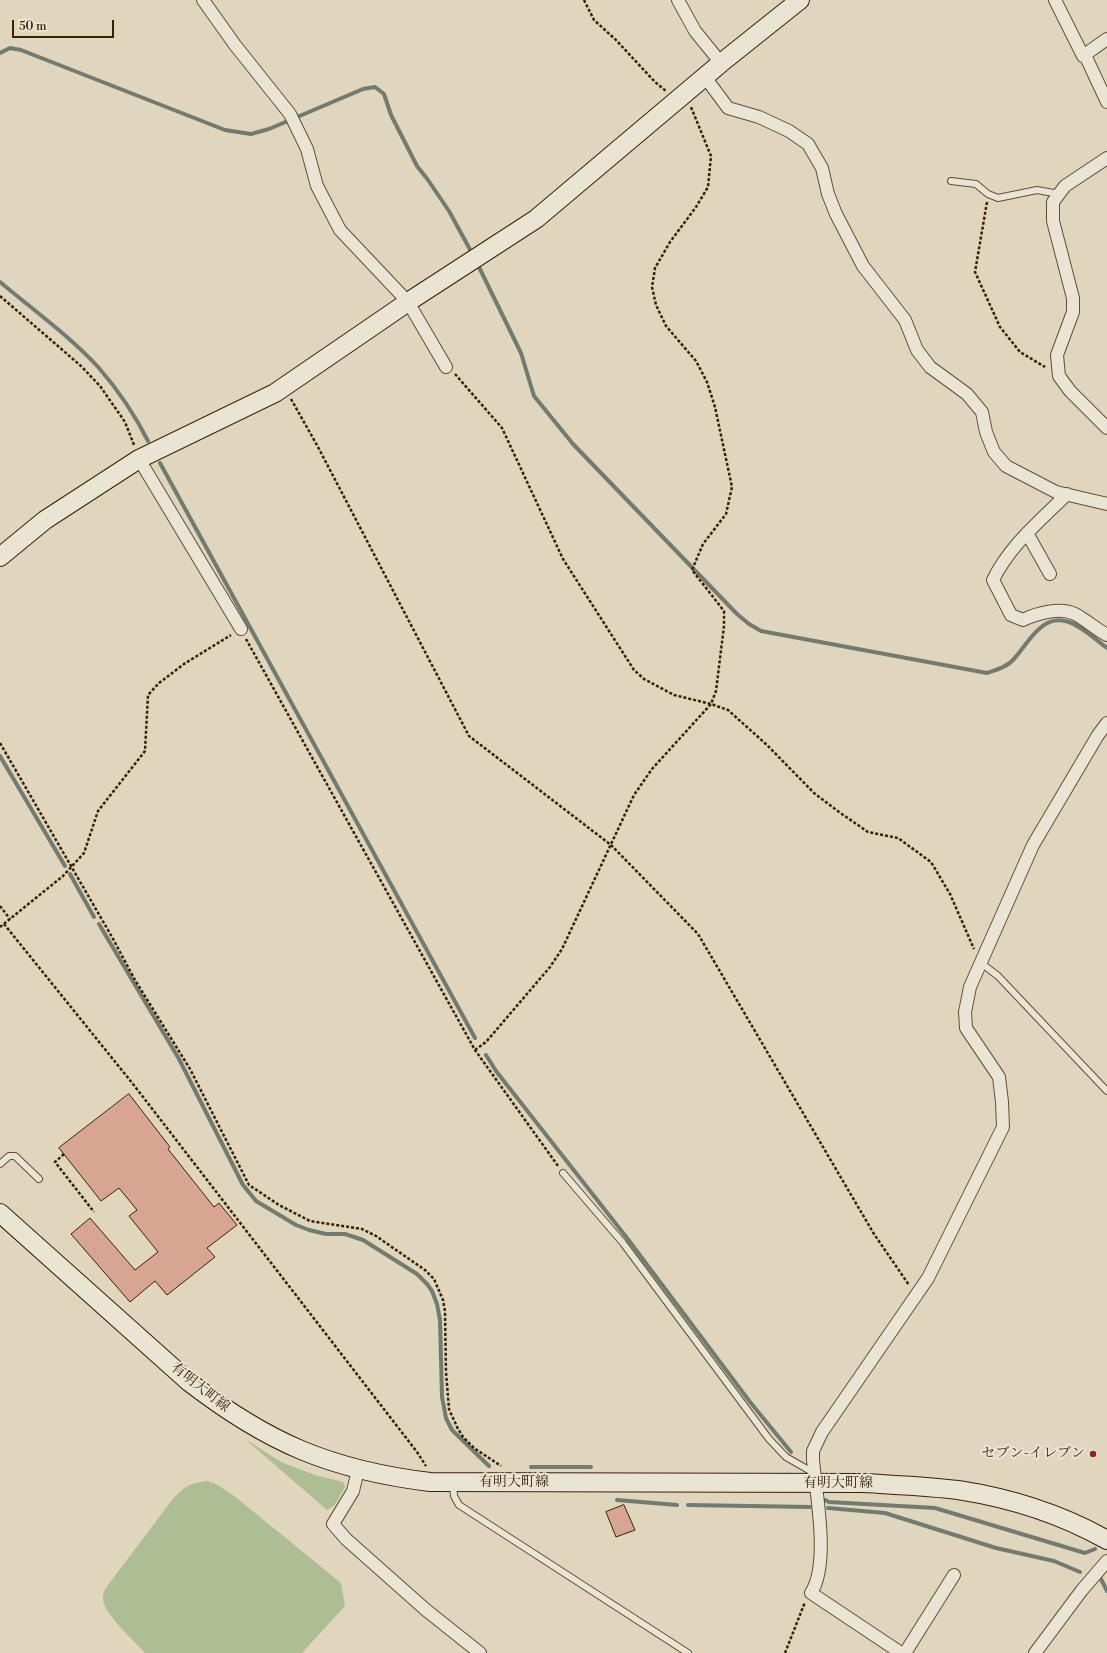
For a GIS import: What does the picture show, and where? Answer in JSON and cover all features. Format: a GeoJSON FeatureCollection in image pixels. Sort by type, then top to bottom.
{"type":"FeatureCollection","features":[{"type":"Feature","properties":{"kind":"main road"},"geometry":{"type":"LineString","coordinates":[[0,557],[45,520],[139,459],[275,393],[408,302],[536,218],[721,63],[800,0]]}},
{"type":"Feature","properties":{"kind":"main road","name":"有明大町線"},"geometry":{"type":"LineString","coordinates":[[0,1213],[189,1382],[219,1405],[262,1432],[285,1444],[327,1461],[358,1470],[413,1480],[453,1482],[815,1478],[958,1490],[1037,1508],[1091,1531],[1107,1540]]}},
{"type":"Feature","properties":{"kind":"street"},"geometry":{"type":"LineString","coordinates":[[203,0],[235,45],[290,114],[307,149],[317,186],[340,230],[408,302],[446,367]]}},
{"type":"Feature","properties":{"kind":"street"},"geometry":{"type":"LineString","coordinates":[[678,0],[695,31],[721,63]]}},
{"type":"Feature","properties":{"kind":"street"},"geometry":{"type":"LineString","coordinates":[[1055,0],[1083,56],[1085,55],[1107,102]]}},
{"type":"Feature","properties":{"kind":"street"},"geometry":{"type":"LineString","coordinates":[[1083,56],[1107,38]]}},
{"type":"Feature","properties":{"kind":"street"},"geometry":{"type":"LineString","coordinates":[[705,77],[728,108],[759,117],[790,131],[808,144],[822,168],[828,194],[836,214],[863,266],[905,320],[917,350],[930,367],[967,394],[982,412],[986,432],[994,452],[1006,466],[1056,492],[1107,504]]}},
{"type":"Feature","properties":{"kind":"street"},"geometry":{"type":"LineString","coordinates":[[1107,158],[1065,186],[1053,202],[1054,221],[1073,298],[1073,312],[1057,355],[1059,376],[1070,391],[1107,428]]}},
{"type":"Feature","properties":{"kind":"street"},"geometry":{"type":"LineString","coordinates":[[139,459],[241,629]]}},
{"type":"Feature","properties":{"kind":"street"},"geometry":{"type":"LineString","coordinates":[[1067,494],[1021,539],[999,567],[993,580],[1011,615],[1023,620],[1036,613],[1053,611],[1074,614],[1107,635]]}},
{"type":"Feature","properties":{"kind":"street"},"geometry":{"type":"LineString","coordinates":[[1027,533],[1050,574]]}},
{"type":"Feature","properties":{"kind":"street"},"geometry":{"type":"LineString","coordinates":[[901,1653],[811,1593],[814,1589],[820,1563],[820,1517],[813,1451],[822,1432],[928,1278],[1002,1128],[1002,1102],[999,1078],[966,1028],[965,1012],[970,987],[1034,845],[1107,722]]}},
{"type":"Feature","properties":{"kind":"street"},"geometry":{"type":"LineString","coordinates":[[358,1470],[353,1491],[333,1524],[346,1539],[426,1610],[480,1653]]}},
{"type":"Feature","properties":{"kind":"street"},"geometry":{"type":"LineString","coordinates":[[1035,1653],[1082,1590],[1107,1561]]}},
{"type":"Feature","properties":{"kind":"street"},"geometry":{"type":"LineString","coordinates":[[905,1653],[954,1575]]}},
{"type":"Feature","properties":{"kind":"lane"},"geometry":{"type":"LineString","coordinates":[[950,181],[976,184],[988,194],[998,198],[1037,190],[1059,194]]}},
{"type":"Feature","properties":{"kind":"lane"},"geometry":{"type":"LineString","coordinates":[[980,962],[998,976],[1107,1091]]}},
{"type":"Feature","properties":{"kind":"lane"},"geometry":{"type":"LineString","coordinates":[[0,1164],[9,1156],[15,1156],[39,1179]]}},
{"type":"Feature","properties":{"kind":"lane"},"geometry":{"type":"LineString","coordinates":[[563,1173],[623,1243],[769,1439],[786,1457],[815,1478]]}},
{"type":"Feature","properties":{"kind":"lane"},"geometry":{"type":"LineString","coordinates":[[453,1482],[454,1496],[459,1505],[688,1653]]}},
{"type":"Feature","properties":{"kind":"path"},"geometry":{"type":"LineString","coordinates":[[475,1050],[486,1042],[550,967],[558,955],[634,795],[652,769],[711,704],[716,691],[724,626],[724,612],[692,570],[703,544],[726,514],[732,487],[715,407],[707,382],[696,361],[666,326],[656,305],[652,287],[656,268],[667,248],[708,187],[711,156],[693,110],[680,98],[655,82],[616,40],[594,20],[584,3],[584,0]]}},
{"type":"Feature","properties":{"kind":"path"},"geometry":{"type":"LineString","coordinates":[[988,194],[975,272],[1000,327],[1020,352],[1059,376]]}},
{"type":"Feature","properties":{"kind":"path"},"geometry":{"type":"LineString","coordinates":[[0,296],[81,366],[100,386],[125,422],[139,459]]}},
{"type":"Feature","properties":{"kind":"path"},"geometry":{"type":"LineString","coordinates":[[446,367],[454,372],[502,428],[563,559],[634,670],[644,679],[674,695],[711,704],[728,710],[767,745],[814,793],[839,812],[868,832],[898,838],[931,862],[950,894],[980,962]]}},
{"type":"Feature","properties":{"kind":"path"},"geometry":{"type":"LineString","coordinates":[[284,387],[322,454],[469,736],[611,845],[698,934],[874,1234],[916,1295]]}},
{"type":"Feature","properties":{"kind":"path"},"geometry":{"type":"LineString","coordinates":[[0,927],[71,868],[84,853],[98,811],[145,751],[148,695],[159,683],[184,664],[241,629],[475,1050],[563,1173]]}},
{"type":"Feature","properties":{"kind":"path"},"geometry":{"type":"LineString","coordinates":[[0,743],[112,937],[135,980],[190,1069],[249,1185],[279,1205],[310,1221],[334,1226],[356,1228],[376,1236],[420,1266],[434,1279],[443,1300],[445,1312],[446,1372],[449,1409],[452,1419],[463,1437],[474,1448],[487,1456]]}},
{"type":"Feature","properties":{"kind":"path"},"geometry":{"type":"LineString","coordinates":[[0,906],[10,919]]}},
{"type":"Feature","properties":{"kind":"path"},"geometry":{"type":"LineString","coordinates":[[4,924],[133,1084],[417,1452]]}},
{"type":"Feature","properties":{"kind":"path"},"geometry":{"type":"LineString","coordinates":[[64,1154],[55,1162],[94,1212]]}},
{"type":"Feature","properties":{"kind":"path"},"geometry":{"type":"LineString","coordinates":[[784,1653],[805,1603],[811,1593]]}},
{"type":"Feature","properties":{"kind":"green space"},"geometry":{"type":"Polygon","coordinates":[[[245,1439],[281,1462],[315,1475],[343,1482],[345,1487],[334,1506],[327,1510],[245,1439]]]}},
{"type":"Feature","properties":{"kind":"green space"},"geometry":{"type":"Polygon","coordinates":[[[206,1481],[214,1483],[233,1495],[341,1583],[345,1606],[302,1653],[145,1653],[107,1610],[103,1600],[105,1589],[172,1500],[187,1487],[195,1483],[206,1481]]]}},
{"type":"Feature","properties":{"kind":"building"},"geometry":{"type":"Polygon","coordinates":[[[129,1094],[170,1147],[168,1149],[214,1207],[219,1203],[237,1225],[207,1248],[215,1257],[167,1295],[155,1281],[130,1302],[71,1234],[90,1218],[135,1270],[158,1252],[129,1216],[137,1210],[119,1188],[101,1201],[59,1148],[129,1094]]]}},
{"type":"Feature","properties":{"kind":"building"},"geometry":{"type":"Polygon","coordinates":[[[624,1505],[635,1530],[616,1537],[606,1512],[624,1505]]]}},
{"type":"Feature","properties":{"kind":"waterway"},"geometry":{"type":"LineString","coordinates":[[0,53],[10,48],[21,50],[225,130],[251,134],[269,129],[363,89],[375,87],[384,94],[391,115],[417,166],[449,211],[473,255]]}},
{"type":"Feature","properties":{"kind":"waterway"},"geometry":{"type":"LineString","coordinates":[[477,263],[521,353],[534,396],[573,444],[737,614],[749,624],[761,631],[987,673],[1012,661],[1036,632],[1050,622],[1059,620],[1074,624],[1107,648]]}},
{"type":"Feature","properties":{"kind":"waterway"},"geometry":{"type":"LineString","coordinates":[[0,282],[64,335],[99,368],[126,403],[148,441]]}},
{"type":"Feature","properties":{"kind":"waterway"},"geometry":{"type":"LineString","coordinates":[[160,463],[475,1038]]}},
{"type":"Feature","properties":{"kind":"waterway"},"geometry":{"type":"LineString","coordinates":[[0,756],[65,866]]}},
{"type":"Feature","properties":{"kind":"waterway"},"geometry":{"type":"LineString","coordinates":[[70,874],[94,917]]}},
{"type":"Feature","properties":{"kind":"waterway"},"geometry":{"type":"LineString","coordinates":[[99,924],[179,1059],[243,1185],[256,1201],[296,1225],[309,1230],[326,1234],[345,1234],[363,1240],[417,1274],[427,1284],[432,1291],[437,1304],[440,1320],[442,1397],[446,1418],[452,1430],[489,1466]]}},
{"type":"Feature","properties":{"kind":"waterway"},"geometry":{"type":"LineString","coordinates":[[486,1055],[496,1071],[627,1238],[750,1402],[791,1452]]}},
{"type":"Feature","properties":{"kind":"waterway"},"geometry":{"type":"LineString","coordinates":[[531,1467],[591,1467]]}},
{"type":"Feature","properties":{"kind":"waterway"},"geometry":{"type":"LineString","coordinates":[[617,1500],[677,1505]]}},
{"type":"Feature","properties":{"kind":"waterway"},"geometry":{"type":"LineString","coordinates":[[825,1500],[829,1502],[935,1508],[1085,1553],[1095,1549]]}},
{"type":"Feature","properties":{"kind":"waterway"},"geometry":{"type":"LineString","coordinates":[[688,1505],[810,1507]]}},
{"type":"Feature","properties":{"kind":"waterway"},"geometry":{"type":"LineString","coordinates":[[828,1508],[885,1513],[996,1548],[1054,1561],[1080,1572]]}},
{"type":"Feature","properties":{"kind":"waterway"},"geometry":{"type":"LineString","coordinates":[[1101,1579],[1107,1591]]}},
{"type":"Feature","properties":{"kind":"place","name":"セブン-イレブン"},"geometry":{"type":"Point","coordinates":[1093,1454]}}]}
